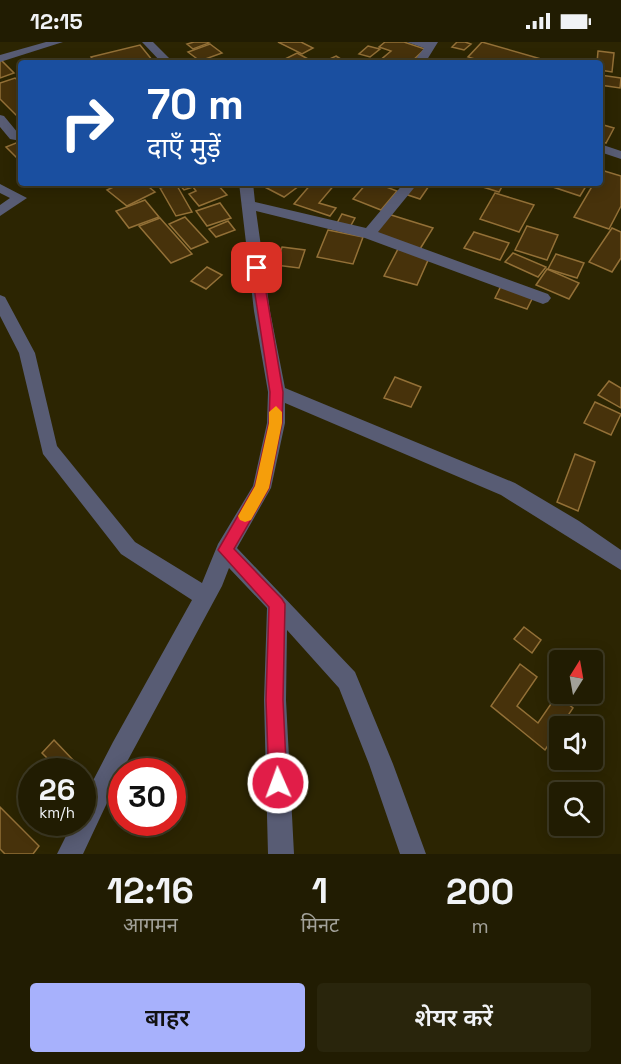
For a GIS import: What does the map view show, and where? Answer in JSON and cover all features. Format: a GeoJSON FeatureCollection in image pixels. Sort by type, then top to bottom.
{"type":"FeatureCollection","features":[{"type":"Feature","properties":{"kind":"street"},"geometry":{"type":"LineString","coordinates":[[0,59],[58,42]]}},
{"type":"Feature","properties":{"kind":"street"},"geometry":{"type":"LineString","coordinates":[[147,42],[165,60]]}},
{"type":"Feature","properties":{"kind":"street"},"geometry":{"type":"LineString","coordinates":[[412,42],[431,44],[421,60]]}},
{"type":"Feature","properties":{"kind":"street"},"geometry":{"type":"LineString","coordinates":[[0,120],[14,136],[18,137]]}},
{"type":"Feature","properties":{"kind":"street"},"geometry":{"type":"LineString","coordinates":[[603,149],[621,155]]}},
{"type":"Feature","properties":{"kind":"street"},"geometry":{"type":"LineString","coordinates":[[70,854],[121,750],[216,579],[225,550],[262,488],[276,423],[276,392],[262,310],[246,186]]}},
{"type":"Feature","properties":{"kind":"street"},"geometry":{"type":"LineString","coordinates":[[369,234],[409,186]]}},
{"type":"Feature","properties":{"kind":"street"},"geometry":{"type":"LineString","coordinates":[[0,188],[20,198],[0,212]]}},
{"type":"Feature","properties":{"kind":"street"},"geometry":{"type":"LineString","coordinates":[[249,205],[369,234],[543,298]]}},
{"type":"Feature","properties":{"kind":"street"},"geometry":{"type":"LineString","coordinates":[[0,301],[27,353],[49,449],[128,548],[205,596]]}},
{"type":"Feature","properties":{"kind":"street"},"geometry":{"type":"LineString","coordinates":[[276,392],[508,489],[572,527],[621,561]]}},
{"type":"Feature","properties":{"kind":"street"},"geometry":{"type":"LineString","coordinates":[[225,550],[347,680],[381,764],[413,854]]}},
{"type":"Feature","properties":{"kind":"street"},"geometry":{"type":"LineString","coordinates":[[277,604],[275,700],[281,854]]}},
{"type":"Feature","properties":{"kind":"building"},"geometry":{"type":"Polygon","coordinates":[[[278,42],[301,42],[313,48],[302,54],[278,42]]]}},
{"type":"Feature","properties":{"kind":"building"},"geometry":{"type":"Polygon","coordinates":[[[385,42],[404,42],[425,49],[413,60],[380,60],[391,51],[379,47],[385,42]]]}},
{"type":"Feature","properties":{"kind":"building"},"geometry":{"type":"Polygon","coordinates":[[[457,42],[471,44],[464,50],[452,47],[457,42]]]}},
{"type":"Feature","properties":{"kind":"building"},"geometry":{"type":"Polygon","coordinates":[[[482,42],[545,60],[478,60],[468,57],[482,42]]]}},
{"type":"Feature","properties":{"kind":"building"},"geometry":{"type":"Polygon","coordinates":[[[209,43],[193,49],[187,44],[209,43]]]}},
{"type":"Feature","properties":{"kind":"building"},"geometry":{"type":"Polygon","coordinates":[[[210,44],[222,53],[199,60],[188,52],[210,44]]]}},
{"type":"Feature","properties":{"kind":"building"},"geometry":{"type":"Polygon","coordinates":[[[140,45],[152,60],[93,60],[91,57],[140,45]]]}},
{"type":"Feature","properties":{"kind":"building"},"geometry":{"type":"Polygon","coordinates":[[[368,46],[380,49],[370,57],[359,54],[368,46]]]}},
{"type":"Feature","properties":{"kind":"building"},"geometry":{"type":"Polygon","coordinates":[[[598,51],[614,53],[612,72],[603,70],[603,60],[597,60],[598,51]]]}},
{"type":"Feature","properties":{"kind":"building"},"geometry":{"type":"Polygon","coordinates":[[[297,53],[310,60],[283,60],[297,53]]]}},
{"type":"Feature","properties":{"kind":"building"},"geometry":{"type":"Polygon","coordinates":[[[336,56],[342,60],[327,60],[336,56]]]}},
{"type":"Feature","properties":{"kind":"building"},"geometry":{"type":"Polygon","coordinates":[[[1,60],[14,73],[0,78],[1,60]]]}},
{"type":"Feature","properties":{"kind":"building"},"geometry":{"type":"Polygon","coordinates":[[[603,75],[621,78],[620,88],[603,85],[603,75]]]}},
{"type":"Feature","properties":{"kind":"building"},"geometry":{"type":"Polygon","coordinates":[[[15,78],[18,80],[18,117],[0,99],[0,83],[15,78]]]}},
{"type":"Feature","properties":{"kind":"building"},"geometry":{"type":"Polygon","coordinates":[[[603,125],[614,128],[606,143],[603,142],[603,125]]]}},
{"type":"Feature","properties":{"kind":"building"},"geometry":{"type":"Polygon","coordinates":[[[18,142],[18,159],[6,147],[18,142]]]}},
{"type":"Feature","properties":{"kind":"building"},"geometry":{"type":"Polygon","coordinates":[[[603,171],[621,176],[621,206],[609,229],[574,217],[592,186],[603,186],[603,171]]]}},
{"type":"Feature","properties":{"kind":"building"},"geometry":{"type":"Polygon","coordinates":[[[116,186],[148,186],[155,192],[127,206],[107,190],[116,186]]]}},
{"type":"Feature","properties":{"kind":"building"},"geometry":{"type":"Polygon","coordinates":[[[177,186],[192,212],[176,216],[160,188],[177,186]]]}},
{"type":"Feature","properties":{"kind":"building"},"geometry":{"type":"Polygon","coordinates":[[[181,186],[219,186],[227,195],[199,206],[189,194],[196,191],[193,187],[184,190],[181,186]]]}},
{"type":"Feature","properties":{"kind":"building"},"geometry":{"type":"Polygon","coordinates":[[[263,186],[299,186],[284,197],[263,186]]]}},
{"type":"Feature","properties":{"kind":"building"},"geometry":{"type":"Polygon","coordinates":[[[309,186],[333,186],[319,203],[336,208],[330,216],[294,204],[309,186]]]}},
{"type":"Feature","properties":{"kind":"building"},"geometry":{"type":"Polygon","coordinates":[[[364,186],[384,186],[397,191],[381,210],[353,199],[364,186]]]}},
{"type":"Feature","properties":{"kind":"building"},"geometry":{"type":"Polygon","coordinates":[[[411,186],[429,186],[420,199],[405,194],[411,186]]]}},
{"type":"Feature","properties":{"kind":"building"},"geometry":{"type":"Polygon","coordinates":[[[480,186],[502,186],[499,192],[480,186]]]}},
{"type":"Feature","properties":{"kind":"building"},"geometry":{"type":"Polygon","coordinates":[[[554,186],[586,186],[580,196],[554,186]]]}},
{"type":"Feature","properties":{"kind":"building"},"geometry":{"type":"Polygon","coordinates":[[[495,193],[534,205],[519,232],[480,219],[495,193]]]}},
{"type":"Feature","properties":{"kind":"building"},"geometry":{"type":"Polygon","coordinates":[[[145,200],[159,217],[129,228],[116,211],[145,200]]]}},
{"type":"Feature","properties":{"kind":"building"},"geometry":{"type":"Polygon","coordinates":[[[220,203],[231,218],[207,226],[196,211],[220,203]]]}},
{"type":"Feature","properties":{"kind":"building"},"geometry":{"type":"Polygon","coordinates":[[[342,214],[355,218],[350,227],[337,223],[342,214]]]}},
{"type":"Feature","properties":{"kind":"building"},"geometry":{"type":"Polygon","coordinates":[[[388,214],[433,228],[420,249],[374,234],[388,214]]]}},
{"type":"Feature","properties":{"kind":"building"},"geometry":{"type":"Polygon","coordinates":[[[185,217],[208,242],[191,249],[169,224],[185,217]]]}},
{"type":"Feature","properties":{"kind":"building"},"geometry":{"type":"Polygon","coordinates":[[[160,218],[192,254],[171,263],[139,226],[160,218]]]}},
{"type":"Feature","properties":{"kind":"building"},"geometry":{"type":"Polygon","coordinates":[[[228,221],[235,230],[216,237],[209,229],[228,221]]]}},
{"type":"Feature","properties":{"kind":"building"},"geometry":{"type":"Polygon","coordinates":[[[527,226],[558,235],[547,260],[515,250],[527,226]]]}},
{"type":"Feature","properties":{"kind":"building"},"geometry":{"type":"Polygon","coordinates":[[[612,228],[621,232],[621,258],[612,272],[589,262],[612,228]]]}},
{"type":"Feature","properties":{"kind":"building"},"geometry":{"type":"Polygon","coordinates":[[[328,230],[363,237],[353,264],[317,257],[328,230]]]}},
{"type":"Feature","properties":{"kind":"building"},"geometry":{"type":"Polygon","coordinates":[[[474,232],[509,243],[500,260],[464,248],[474,232]]]}},
{"type":"Feature","properties":{"kind":"building"},"geometry":{"type":"Polygon","coordinates":[[[282,247],[305,250],[299,268],[276,265],[282,247]]]}},
{"type":"Feature","properties":{"kind":"building"},"geometry":{"type":"Polygon","coordinates":[[[398,249],[429,258],[417,285],[384,276],[398,249]]]}},
{"type":"Feature","properties":{"kind":"building"},"geometry":{"type":"Polygon","coordinates":[[[513,253],[546,267],[538,277],[505,262],[513,253]]]}},
{"type":"Feature","properties":{"kind":"building"},"geometry":{"type":"Polygon","coordinates":[[[556,254],[584,263],[577,278],[548,269],[556,254]]]}},
{"type":"Feature","properties":{"kind":"building"},"geometry":{"type":"Polygon","coordinates":[[[207,267],[222,275],[206,289],[191,281],[207,267]]]}},
{"type":"Feature","properties":{"kind":"building"},"geometry":{"type":"Polygon","coordinates":[[[547,269],[579,283],[569,299],[536,285],[547,269]]]}},
{"type":"Feature","properties":{"kind":"building"},"geometry":{"type":"Polygon","coordinates":[[[501,286],[533,297],[527,309],[495,298],[501,286]]]}},
{"type":"Feature","properties":{"kind":"building"},"geometry":{"type":"Polygon","coordinates":[[[395,377],[421,387],[411,407],[384,398],[395,377]]]}},
{"type":"Feature","properties":{"kind":"building"},"geometry":{"type":"Polygon","coordinates":[[[609,381],[621,388],[621,408],[598,395],[609,381]]]}},
{"type":"Feature","properties":{"kind":"building"},"geometry":{"type":"Polygon","coordinates":[[[595,402],[621,414],[611,435],[584,423],[595,402]]]}},
{"type":"Feature","properties":{"kind":"building"},"geometry":{"type":"Polygon","coordinates":[[[575,454],[595,462],[578,511],[557,502],[575,454]]]}},
{"type":"Feature","properties":{"kind":"building"},"geometry":{"type":"Polygon","coordinates":[[[524,627],[541,640],[532,653],[514,639],[524,627]]]}},
{"type":"Feature","properties":{"kind":"building"},"geometry":{"type":"Polygon","coordinates":[[[520,664],[537,677],[517,706],[538,723],[551,704],[568,704],[573,708],[568,716],[549,716],[549,744],[545,750],[491,706],[520,664]]]}},
{"type":"Feature","properties":{"kind":"building"},"geometry":{"type":"Polygon","coordinates":[[[54,740],[71,758],[47,758],[42,753],[54,740]]]}},
{"type":"Feature","properties":{"kind":"building"},"geometry":{"type":"Polygon","coordinates":[[[0,807],[18,825],[18,836],[29,836],[39,846],[33,854],[5,854],[0,849],[0,807]]]}},
{"type":"Feature","properties":{"kind":"slow traffic"},"geometry":{"type":"LineString","coordinates":[[245,516],[262,488],[276,423],[276,412]]}},
{"type":"Feature","properties":{"kind":"route"},"geometry":{"type":"LineString","coordinates":[[257,268],[276,392],[276,423],[262,488],[225,550],[277,604],[275,700],[278,783]]}}]}
